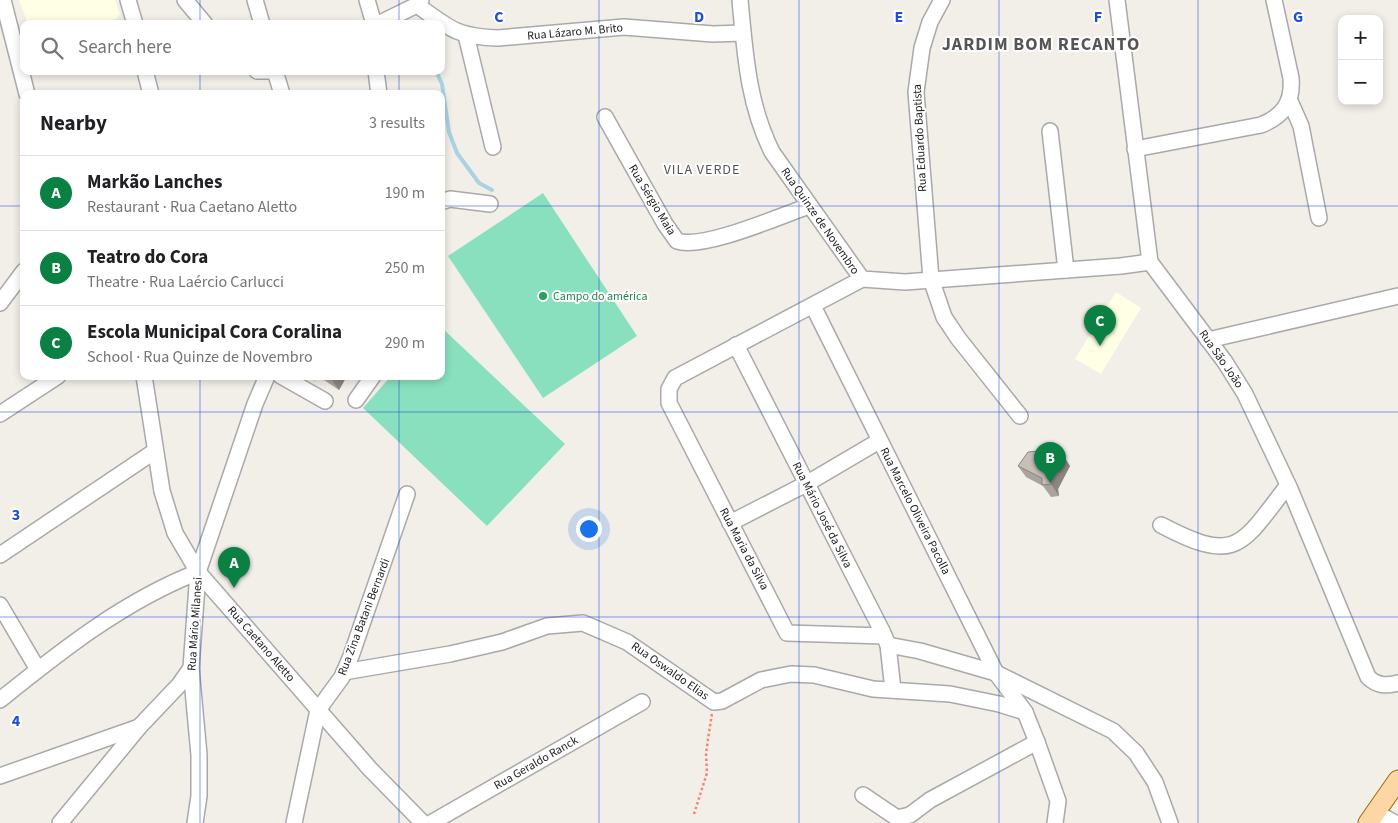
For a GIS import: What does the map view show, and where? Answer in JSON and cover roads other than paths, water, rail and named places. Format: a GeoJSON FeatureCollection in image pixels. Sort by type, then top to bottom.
{"type":"FeatureCollection","features":[{"type":"Feature","properties":{"kind":"main road"},"geometry":{"type":"LineString","coordinates":[[1371,817],[1398,780]]}},
{"type":"Feature","properties":{"kind":"street"},"geometry":{"type":"LineString","coordinates":[[3,0],[20,57]]}},
{"type":"Feature","properties":{"kind":"street"},"geometry":{"type":"LineString","coordinates":[[128,0],[134,20]]}},
{"type":"Feature","properties":{"kind":"street"},"geometry":{"type":"LineString","coordinates":[[136,20],[139,0]]}},
{"type":"Feature","properties":{"kind":"street"},"geometry":{"type":"LineString","coordinates":[[185,0],[202,20]]}},
{"type":"Feature","properties":{"kind":"street"},"geometry":{"type":"LineString","coordinates":[[255,0],[261,20]]}},
{"type":"Feature","properties":{"kind":"street"},"geometry":{"type":"LineString","coordinates":[[367,0],[373,20]]}},
{"type":"Feature","properties":{"kind":"street","name":"Rua Quinze de Novembro"},"geometry":{"type":"LineString","coordinates":[[745,0],[743,33],[753,105],[761,129],[772,152],[808,206],[862,279],[891,283],[1150,262]]}},
{"type":"Feature","properties":{"kind":"street","name":"Rua Eduardo Baptista"},"geometry":{"type":"LineString","coordinates":[[942,0],[930,22],[922,48],[916,92],[931,279],[944,317],[958,338],[1020,416]]}},
{"type":"Feature","properties":{"kind":"street","name":"Rua São João"},"geometry":{"type":"LineString","coordinates":[[1117,0],[1150,262],[1208,340],[1245,394],[1288,485],[1368,678],[1372,682],[1383,686],[1398,683]]}},
{"type":"Feature","properties":{"kind":"street"},"geometry":{"type":"LineString","coordinates":[[1274,0],[1291,78],[1290,101],[1301,126],[1319,218]]}},
{"type":"Feature","properties":{"kind":"street"},"geometry":{"type":"LineString","coordinates":[[382,20],[419,2]]}},
{"type":"Feature","properties":{"kind":"street","name":"Rua Lázaro M. Brito"},"geometry":{"type":"LineString","coordinates":[[419,2],[440,20]]}},
{"type":"Feature","properties":{"kind":"street","name":"Rua Lázaro M. Brito"},"geometry":{"type":"LineString","coordinates":[[445,24],[453,31],[466,36],[498,38],[624,27],[713,34],[743,33]]}},
{"type":"Feature","properties":{"kind":"street"},"geometry":{"type":"LineString","coordinates":[[466,36],[493,147]]}},
{"type":"Feature","properties":{"kind":"street"},"geometry":{"type":"LineString","coordinates":[[24,75],[26,90]]}},
{"type":"Feature","properties":{"kind":"street"},"geometry":{"type":"LineString","coordinates":[[146,75],[150,90]]}},
{"type":"Feature","properties":{"kind":"street"},"geometry":{"type":"LineString","coordinates":[[276,75],[281,90]]}},
{"type":"Feature","properties":{"kind":"street"},"geometry":{"type":"LineString","coordinates":[[377,75],[378,90]]}},
{"type":"Feature","properties":{"kind":"street"},"geometry":{"type":"LineString","coordinates":[[1135,149],[1261,125],[1275,119],[1290,101]]}},
{"type":"Feature","properties":{"kind":"street","name":"Rua Sérgio Maia"},"geometry":{"type":"LineString","coordinates":[[604,118],[665,224],[677,241],[690,244],[708,241],[808,206]]}},
{"type":"Feature","properties":{"kind":"street"},"geometry":{"type":"LineString","coordinates":[[1050,131],[1066,270]]}},
{"type":"Feature","properties":{"kind":"street"},"geometry":{"type":"LineString","coordinates":[[445,201],[450,199],[490,204]]}},
{"type":"Feature","properties":{"kind":"street"},"geometry":{"type":"LineString","coordinates":[[0,303],[20,276]]}},
{"type":"Feature","properties":{"kind":"street"},"geometry":{"type":"LineString","coordinates":[[736,346],[862,279]]}},
{"type":"Feature","properties":{"kind":"street"},"geometry":{"type":"LineString","coordinates":[[1208,340],[1398,296]]}},
{"type":"Feature","properties":{"kind":"street","name":"Rua Marcelo Oliveira Pacolla"},"geometry":{"type":"LineString","coordinates":[[813,306],[996,673],[1025,712],[1058,801],[1055,823]]}},
{"type":"Feature","properties":{"kind":"street","name":"Rua Maria da Silva"},"geometry":{"type":"LineString","coordinates":[[736,346],[675,378],[669,389],[669,403],[787,633],[886,641],[996,673],[1113,731],[1136,753],[1155,782],[1170,823]]}},
{"type":"Feature","properties":{"kind":"street","name":"Rua Mário José da Silva"},"geometry":{"type":"LineString","coordinates":[[736,346],[886,641],[893,690]]}},
{"type":"Feature","properties":{"kind":"street"},"geometry":{"type":"LineString","coordinates":[[0,414],[52,380]]}},
{"type":"Feature","properties":{"kind":"street","name":"Rua Caetano Aletto"},"geometry":{"type":"LineString","coordinates":[[145,380],[162,491],[176,533],[198,572],[318,710],[423,823]]}},
{"type":"Feature","properties":{"kind":"street","name":"Rua Mário Milanesi"},"geometry":{"type":"LineString","coordinates":[[194,823],[199,796],[199,755],[191,668],[198,572],[255,404],[265,380]]}},
{"type":"Feature","properties":{"kind":"street"},"geometry":{"type":"LineString","coordinates":[[288,380],[325,402]]}},
{"type":"Feature","properties":{"kind":"street"},"geometry":{"type":"LineString","coordinates":[[356,400],[370,380]]}},
{"type":"Feature","properties":{"kind":"street"},"geometry":{"type":"LineString","coordinates":[[730,523],[806,484],[879,441]]}},
{"type":"Feature","properties":{"kind":"street"},"geometry":{"type":"LineString","coordinates":[[0,555],[155,451]]}},
{"type":"Feature","properties":{"kind":"street"},"geometry":{"type":"LineString","coordinates":[[1162,525],[1194,542],[1219,548],[1238,543],[1251,534],[1288,485]]}},
{"type":"Feature","properties":{"kind":"street","name":"Rua Zina Batani Bernardi"},"geometry":{"type":"LineString","coordinates":[[294,823],[318,710],[344,672],[385,562],[407,494]]}},
{"type":"Feature","properties":{"kind":"street"},"geometry":{"type":"LineString","coordinates":[[0,700],[37,668],[125,608],[164,586],[198,572]]}},
{"type":"Feature","properties":{"kind":"street"},"geometry":{"type":"LineString","coordinates":[[0,605],[37,668]]}},
{"type":"Feature","properties":{"kind":"street","name":"Rua Oswaldo Elias"},"geometry":{"type":"LineString","coordinates":[[344,672],[450,654],[502,642],[547,626],[584,623],[627,642],[714,702],[722,700],[761,680],[790,674],[814,675],[873,689],[950,694],[999,704],[1025,712]]}},
{"type":"Feature","properties":{"kind":"street"},"geometry":{"type":"LineString","coordinates":[[60,823],[140,726],[179,685],[191,668]]}},
{"type":"Feature","properties":{"kind":"street","name":"Rua Geraldo Ranck"},"geometry":{"type":"LineString","coordinates":[[431,823],[642,702]]}},
{"type":"Feature","properties":{"kind":"street"},"geometry":{"type":"LineString","coordinates":[[0,776],[140,726]]}},
{"type":"Feature","properties":{"kind":"street"},"geometry":{"type":"LineString","coordinates":[[863,795],[897,818],[910,816],[930,800],[1037,742]]}},
{"type":"Feature","properties":{"kind":"street"},"geometry":{"type":"LineString","coordinates":[[1371,817],[1395,823]]}},
{"type":"Feature","properties":{"kind":"waterway"},"geometry":{"type":"LineString","coordinates":[[438,75],[443,90]]}},
{"type":"Feature","properties":{"kind":"waterway"},"geometry":{"type":"LineString","coordinates":[[445,105],[449,132],[457,153],[479,183],[492,190]]}},
{"type":"Feature","properties":{"kind":"place","name":"Campo do américa"},"geometry":{"type":"Point","coordinates":[543,296]}},
{"type":"Feature","properties":{"kind":"place","name":"Escola Municipal Cora Coralina"},"geometry":{"type":"Point","coordinates":[1100,346]}},
{"type":"Feature","properties":{"kind":"place","name":"Teatro do Cora"},"geometry":{"type":"Point","coordinates":[1050,483]}},
{"type":"Feature","properties":{"kind":"place","name":"Markão Lanches"},"geometry":{"type":"Point","coordinates":[234,588]}},
{"type":"Feature","properties":{"kind":"district","name":"JARDIM BOM RECANTO"},"geometry":{"type":"Point","coordinates":[1041,44]}},
{"type":"Feature","properties":{"kind":"district","name":"VILA VERDE"},"geometry":{"type":"Point","coordinates":[702,170]}}]}
